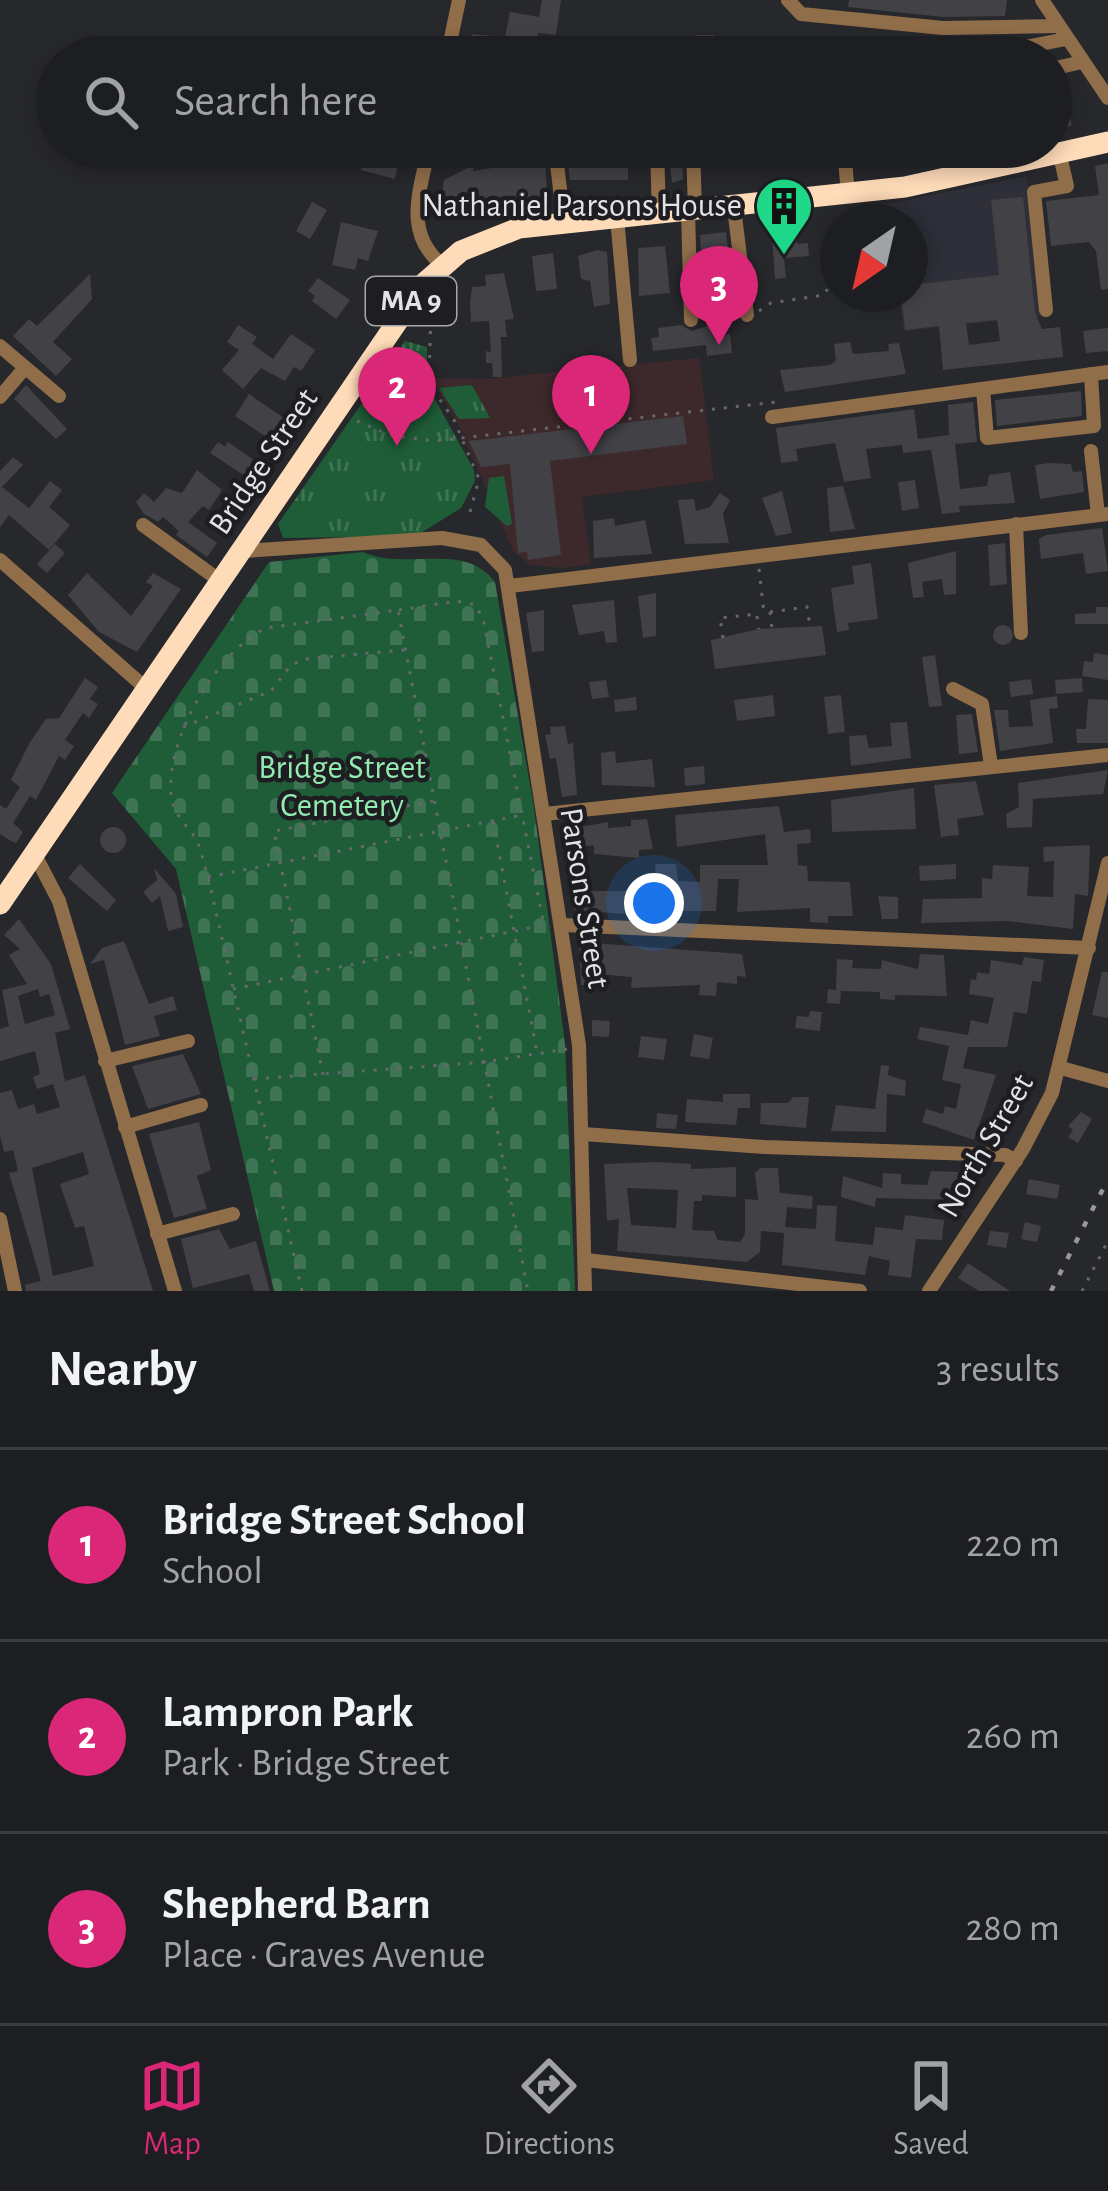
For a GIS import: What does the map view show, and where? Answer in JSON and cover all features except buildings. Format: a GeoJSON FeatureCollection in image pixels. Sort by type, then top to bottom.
{"type":"FeatureCollection","features":[{"type":"Feature","properties":{"kind":"highway","name":"Bridge Street"},"geometry":{"type":"LineString","coordinates":[[1072,152],[1108,142]]}},
{"type":"Feature","properties":{"kind":"highway","name":"Bridge Street"},"geometry":{"type":"LineString","coordinates":[[849,204],[1004,168]]}},
{"type":"Feature","properties":{"kind":"highway","name":"Bridge Street"},"geometry":{"type":"LineString","coordinates":[[0,904],[404,311],[442,265],[498,233],[734,207],[820,205]]}},
{"type":"Feature","properties":{"kind":"street"},"geometry":{"type":"LineString","coordinates":[[451,36],[459,0]]}},
{"type":"Feature","properties":{"kind":"street"},"geometry":{"type":"LineString","coordinates":[[788,0],[801,14],[943,28],[1062,33]]}},
{"type":"Feature","properties":{"kind":"street"},"geometry":{"type":"LineString","coordinates":[[1042,0],[1064,36]]}},
{"type":"Feature","properties":{"kind":"street"},"geometry":{"type":"LineString","coordinates":[[1051,36],[1062,33]]}},
{"type":"Feature","properties":{"kind":"street"},"geometry":{"type":"LineString","coordinates":[[1072,48],[1108,98]]}},
{"type":"Feature","properties":{"kind":"street"},"geometry":{"type":"LineString","coordinates":[[1072,64],[1082,62]]}},
{"type":"Feature","properties":{"kind":"street"},"geometry":{"type":"LineString","coordinates":[[425,168],[415,219],[422,244],[442,265]]}},
{"type":"Feature","properties":{"kind":"street"},"geometry":{"type":"LineString","coordinates":[[557,168],[564,223]]}},
{"type":"Feature","properties":{"kind":"street"},"geometry":{"type":"LineString","coordinates":[[658,168],[659,214]]}},
{"type":"Feature","properties":{"kind":"street"},"geometry":{"type":"LineString","coordinates":[[691,320],[693,168]]}},
{"type":"Feature","properties":{"kind":"street"},"geometry":{"type":"LineString","coordinates":[[846,168],[849,204]]}},
{"type":"Feature","properties":{"kind":"street"},"geometry":{"type":"LineString","coordinates":[[984,168],[985,172]]}},
{"type":"Feature","properties":{"kind":"street"},"geometry":{"type":"LineString","coordinates":[[1046,310],[1034,192],[1067,186],[1063,168]]}},
{"type":"Feature","properties":{"kind":"street"},"geometry":{"type":"LineString","coordinates":[[734,207],[746,315]]}},
{"type":"Feature","properties":{"kind":"street"},"geometry":{"type":"LineString","coordinates":[[616,218],[630,360]]}},
{"type":"Feature","properties":{"kind":"street"},"geometry":{"type":"LineString","coordinates":[[0,346],[58,396]]}},
{"type":"Feature","properties":{"kind":"street"},"geometry":{"type":"LineString","coordinates":[[0,397],[23,370]]}},
{"type":"Feature","properties":{"kind":"street"},"geometry":{"type":"LineString","coordinates":[[772,417],[1108,372]]}},
{"type":"Feature","properties":{"kind":"street"},"geometry":{"type":"LineString","coordinates":[[982,389],[987,438],[1094,426],[1091,374]]}},
{"type":"Feature","properties":{"kind":"street"},"geometry":{"type":"LineString","coordinates":[[244,551],[464,540],[498,557],[510,586],[1103,514],[1091,452]]}},
{"type":"Feature","properties":{"kind":"street"},"geometry":{"type":"LineString","coordinates":[[1016,524],[1022,633]]}},
{"type":"Feature","properties":{"kind":"street"},"geometry":{"type":"LineString","coordinates":[[143,525],[223,583]]}},
{"type":"Feature","properties":{"kind":"street"},"geometry":{"type":"LineString","coordinates":[[0,560],[149,691]]}},
{"type":"Feature","properties":{"kind":"street","name":"Parsons Street"},"geometry":{"type":"LineString","coordinates":[[510,586],[562,925],[584,1134],[585,1291]]}},
{"type":"Feature","properties":{"kind":"street"},"geometry":{"type":"LineString","coordinates":[[953,689],[982,704],[992,766]]}},
{"type":"Feature","properties":{"kind":"street"},"geometry":{"type":"LineString","coordinates":[[544,814],[1108,755]]}},
{"type":"Feature","properties":{"kind":"street"},"geometry":{"type":"LineString","coordinates":[[36,856],[58,901],[175,1291]]}},
{"type":"Feature","properties":{"kind":"street"},"geometry":{"type":"LineString","coordinates":[[1061,1068],[1108,863]]}},
{"type":"Feature","properties":{"kind":"street"},"geometry":{"type":"LineString","coordinates":[[562,925],[1089,948]]}},
{"type":"Feature","properties":{"kind":"street"},"geometry":{"type":"LineString","coordinates":[[105,1061],[188,1041]]}},
{"type":"Feature","properties":{"kind":"street","name":"North Street"},"geometry":{"type":"LineString","coordinates":[[929,1291],[1016,1161],[1061,1068],[1108,1081]]}},
{"type":"Feature","properties":{"kind":"street"},"geometry":{"type":"LineString","coordinates":[[125,1127],[201,1105]]}},
{"type":"Feature","properties":{"kind":"street"},"geometry":{"type":"LineString","coordinates":[[584,1134],[764,1147],[1006,1155],[1016,1161]]}},
{"type":"Feature","properties":{"kind":"street"},"geometry":{"type":"LineString","coordinates":[[157,1234],[233,1214]]}},
{"type":"Feature","properties":{"kind":"street"},"geometry":{"type":"LineString","coordinates":[[0,1219],[15,1291]]}},
{"type":"Feature","properties":{"kind":"street"},"geometry":{"type":"LineString","coordinates":[[586,1260],[860,1291]]}},
{"type":"Feature","properties":{"kind":"path"},"geometry":{"type":"LineString","coordinates":[[746,315],[771,303],[820,296]]}},
{"type":"Feature","properties":{"kind":"path"},"geometry":{"type":"LineString","coordinates":[[431,307],[429,384],[479,479],[470,512]]}},
{"type":"Feature","properties":{"kind":"path"},"geometry":{"type":"LineString","coordinates":[[357,421],[414,440],[461,438],[784,401]]}},
{"type":"Feature","properties":{"kind":"path"},"geometry":{"type":"LineString","coordinates":[[758,567],[772,628]]}},
{"type":"Feature","properties":{"kind":"path"},"geometry":{"type":"LineString","coordinates":[[231,989],[544,925],[484,618],[475,605],[458,601],[266,628],[248,637],[183,727],[170,760],[172,806],[198,842],[208,877],[231,989],[302,1291]]}},
{"type":"Feature","properties":{"kind":"path"},"geometry":{"type":"LineString","coordinates":[[723,638],[720,618],[767,612],[807,608],[810,627]]}},
{"type":"Feature","properties":{"kind":"path"},"geometry":{"type":"LineString","coordinates":[[398,610],[528,1291]]}},
{"type":"Feature","properties":{"kind":"path"},"geometry":{"type":"LineString","coordinates":[[757,614],[759,629]]}},
{"type":"Feature","properties":{"kind":"path"},"geometry":{"type":"LineString","coordinates":[[183,727],[271,691],[291,665],[305,659],[406,650]]}},
{"type":"Feature","properties":{"kind":"path"},"geometry":{"type":"LineString","coordinates":[[323,1075],[274,831],[435,801]]}},
{"type":"Feature","properties":{"kind":"path"},"geometry":{"type":"LineString","coordinates":[[208,877],[524,815]]}},
{"type":"Feature","properties":{"kind":"path"},"geometry":{"type":"LineString","coordinates":[[493,821],[537,1054]]}},
{"type":"Feature","properties":{"kind":"path"},"geometry":{"type":"LineString","coordinates":[[252,1079],[485,1062],[568,1049]]}},
{"type":"Feature","properties":{"kind":"path"},"geometry":{"type":"LineString","coordinates":[[1082,1291],[1108,1241]]}},
{"type":"Feature","properties":{"kind":"shaded area"},"geometry":{"type":"Polygon","coordinates":[[[1027,176],[1042,316],[904,331],[901,312],[928,312],[928,204],[887,204],[1027,176]]]}},
{"type":"Feature","properties":{"kind":"shaded area"},"geometry":{"type":"Polygon","coordinates":[[[699,358],[714,480],[582,497],[591,564],[562,568],[530,565],[513,551],[460,428],[431,378],[485,379],[699,358]]]}},
{"type":"Feature","properties":{"kind":"green space"},"geometry":{"type":"Polygon","coordinates":[[[405,341],[427,347],[427,385],[474,470],[475,481],[461,508],[416,536],[283,538],[278,524],[405,341]]]}},
{"type":"Feature","properties":{"kind":"green space"},"geometry":{"type":"Polygon","coordinates":[[[472,385],[490,418],[459,419],[439,388],[472,385]]]}},
{"type":"Feature","properties":{"kind":"green space"},"geometry":{"type":"Polygon","coordinates":[[[504,476],[512,524],[507,526],[485,507],[489,478],[504,476]]]}},
{"type":"Feature","properties":{"kind":"green space","name":"Bridge Street Cemetery"},"geometry":{"type":"Polygon","coordinates":[[[363,552],[397,559],[467,562],[495,582],[534,808],[565,1044],[575,1291],[274,1291],[176,869],[112,793],[269,562],[363,552]]]}},
{"type":"Feature","properties":{"kind":"railway"},"geometry":{"type":"LineString","coordinates":[[1051,1291],[1108,1179]]}},
{"type":"Feature","properties":{"kind":"place","name":"Nathaniel Parsons House"},"geometry":{"type":"Point","coordinates":[784,257]}},
{"type":"Feature","properties":{"kind":"place","name":"Shepherd Barn"},"geometry":{"type":"Point","coordinates":[719,345]}},
{"type":"Feature","properties":{"kind":"place","name":"Lampron Park"},"geometry":{"type":"Point","coordinates":[397,446]}},
{"type":"Feature","properties":{"kind":"place","name":"Bridge Street School"},"geometry":{"type":"Point","coordinates":[591,454]}}]}
